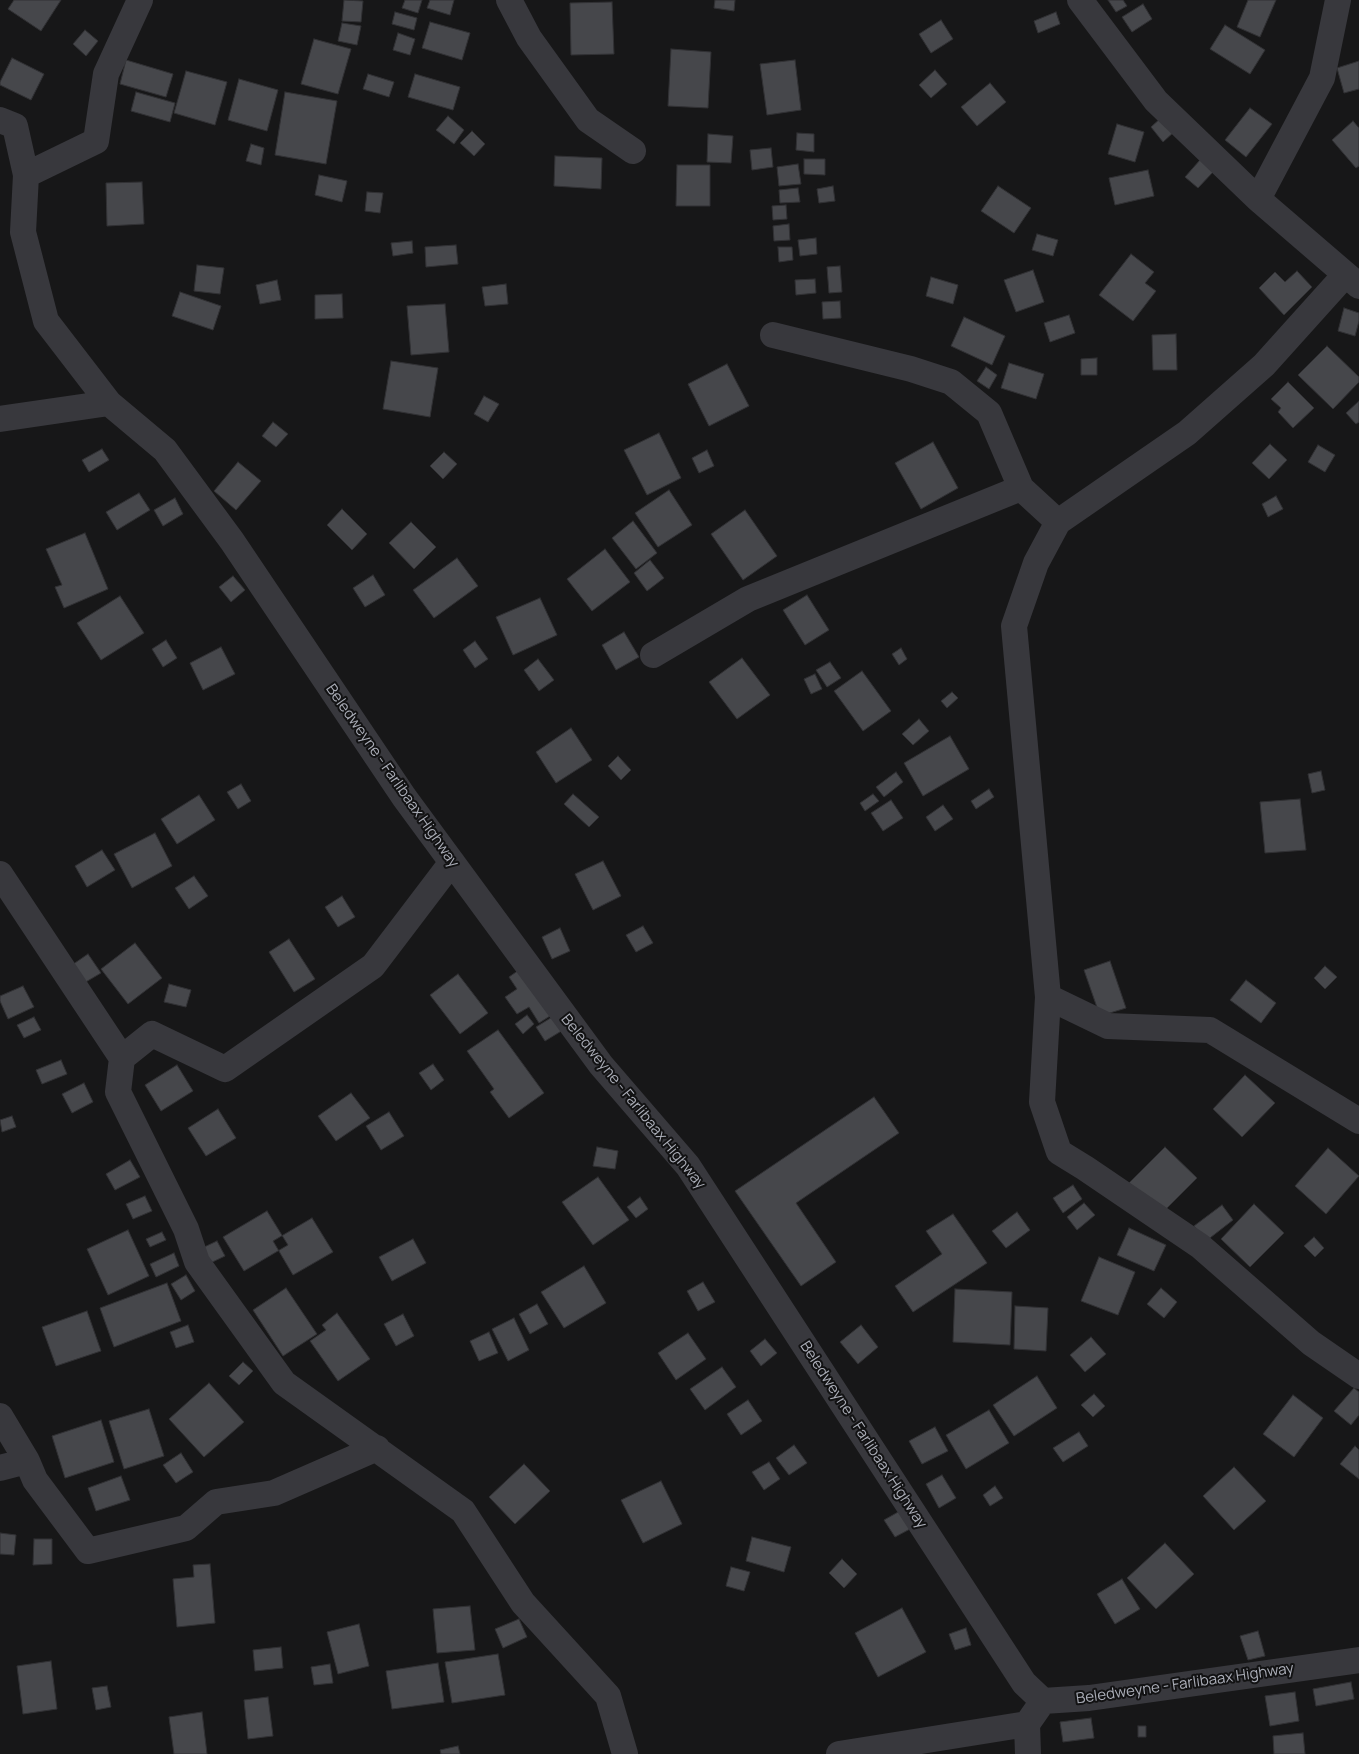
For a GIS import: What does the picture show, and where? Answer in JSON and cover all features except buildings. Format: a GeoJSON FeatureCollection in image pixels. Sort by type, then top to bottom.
{"type":"FeatureCollection","features":[{"type":"Feature","properties":{"kind":"street"},"geometry":{"type":"LineString","coordinates":[[26,175],[96,141],[106,74],[140,0]]}},
{"type":"Feature","properties":{"kind":"street"},"geometry":{"type":"LineString","coordinates":[[509,0],[529,38],[588,120],[633,151]]}},
{"type":"Feature","properties":{"kind":"street"},"geometry":{"type":"LineString","coordinates":[[1080,0],[1156,101],[1258,199],[1352,280],[1264,365],[1187,433],[1058,522],[1036,563],[1014,626],[1048,997],[1042,1102],[1058,1152],[1085,1168],[1200,1246],[1311,1343],[1359,1376]]}},
{"type":"Feature","properties":{"kind":"street"},"geometry":{"type":"LineString","coordinates":[[1258,199],[1322,78],[1338,0]]}},
{"type":"Feature","properties":{"kind":"street","name":"Beledweyne - Farlibaax Highway"},"geometry":{"type":"LineString","coordinates":[[0,120],[15,126],[26,175],[23,232],[46,321],[109,403],[165,450],[232,541],[404,797],[601,1065],[688,1166],[1024,1683],[1043,1701],[1090,1698],[1359,1660]]}},
{"type":"Feature","properties":{"kind":"street"},"geometry":{"type":"LineString","coordinates":[[773,334],[911,369],[951,382],[989,413],[1021,488],[1058,522]]}},
{"type":"Feature","properties":{"kind":"street"},"geometry":{"type":"LineString","coordinates":[[0,419],[109,403]]}},
{"type":"Feature","properties":{"kind":"street"},"geometry":{"type":"LineString","coordinates":[[653,655],[748,598],[1021,488]]}},
{"type":"Feature","properties":{"kind":"street"},"geometry":{"type":"LineString","coordinates":[[122,1058],[152,1034],[225,1069],[373,966],[452,862]]}},
{"type":"Feature","properties":{"kind":"street"},"geometry":{"type":"LineString","coordinates":[[0,874],[122,1058],[118,1092],[186,1229],[196,1262],[284,1383],[464,1511],[523,1603],[608,1696],[625,1754]]}},
{"type":"Feature","properties":{"kind":"street"},"geometry":{"type":"LineString","coordinates":[[1048,997],[1108,1026],[1210,1030],[1359,1121]]}},
{"type":"Feature","properties":{"kind":"street"},"geometry":{"type":"LineString","coordinates":[[0,1416],[35,1480],[88,1551],[186,1528],[216,1502],[274,1493],[377,1448]]}},
{"type":"Feature","properties":{"kind":"street"},"geometry":{"type":"LineString","coordinates":[[0,1468],[26,1461]]}},
{"type":"Feature","properties":{"kind":"street"},"geometry":{"type":"LineString","coordinates":[[1028,1754],[1027,1724],[1043,1701]]}},
{"type":"Feature","properties":{"kind":"street"},"geometry":{"type":"LineString","coordinates":[[839,1754],[1027,1724]]}}]}
